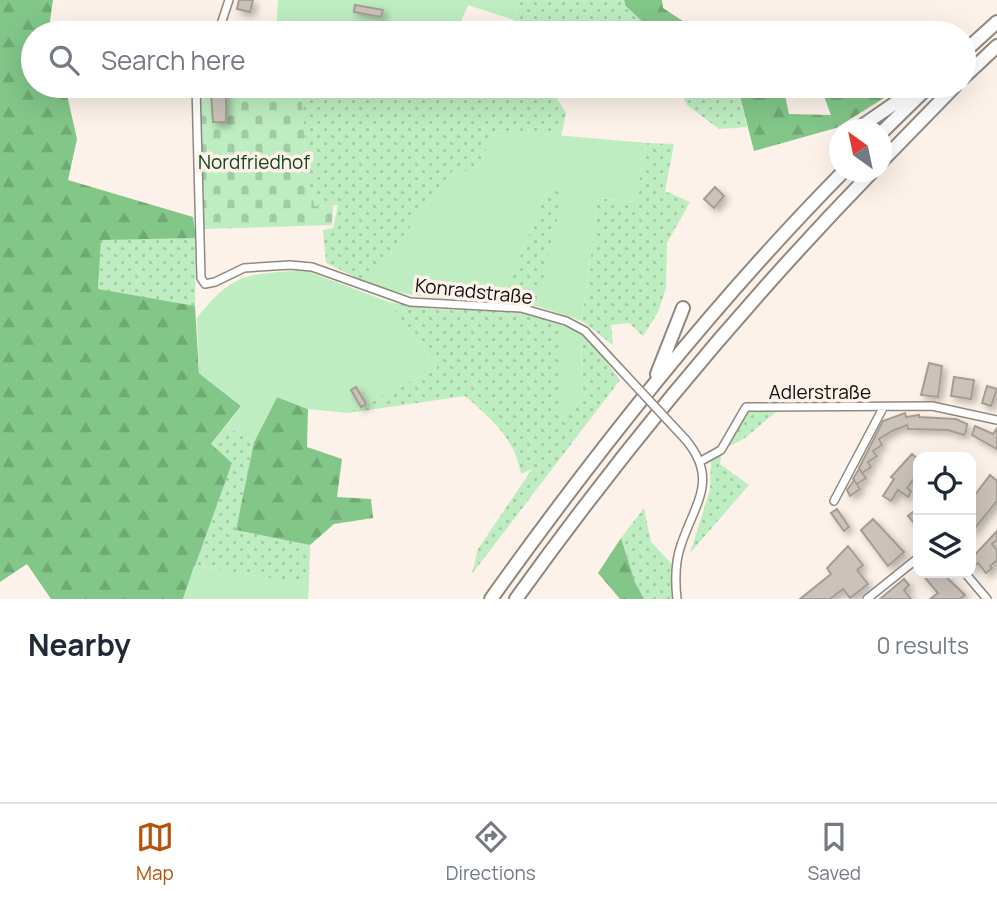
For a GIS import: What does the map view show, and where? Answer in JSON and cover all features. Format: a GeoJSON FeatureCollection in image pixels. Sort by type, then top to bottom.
{"type":"FeatureCollection","features":[{"type":"Feature","properties":{"kind":"highway"},"geometry":{"type":"LineString","coordinates":[[976,41],[997,22]]}},
{"type":"Feature","properties":{"kind":"highway"},"geometry":{"type":"LineString","coordinates":[[976,66],[997,47]]}},
{"type":"Feature","properties":{"kind":"highway"},"geometry":{"type":"LineString","coordinates":[[872,119],[903,98]]}},
{"type":"Feature","properties":{"kind":"highway"},"geometry":{"type":"LineString","coordinates":[[892,122],[917,98]]}},
{"type":"Feature","properties":{"kind":"highway"},"geometry":{"type":"LineString","coordinates":[[892,151],[943,98]]}},
{"type":"Feature","properties":{"kind":"highway"},"geometry":{"type":"LineString","coordinates":[[491,599],[650,391],[746,277],[834,182]]}},
{"type":"Feature","properties":{"kind":"highway"},"geometry":{"type":"LineString","coordinates":[[516,599],[559,538],[702,358],[796,250],[862,182]]}},
{"type":"Feature","properties":{"kind":"highway"},"geometry":{"type":"LineString","coordinates":[[650,391],[683,308]]}},
{"type":"Feature","properties":{"kind":"street"},"geometry":{"type":"LineString","coordinates":[[222,21],[229,0]]}},
{"type":"Feature","properties":{"kind":"street","name":"Konradstraße"},"geometry":{"type":"LineString","coordinates":[[196,98],[201,278],[205,284],[244,268],[290,265],[312,267],[410,302],[521,308],[566,321],[585,331],[686,440],[701,461]]}},
{"type":"Feature","properties":{"kind":"street","name":"Adlerstraße"},"geometry":{"type":"LineString","coordinates":[[701,461],[721,450],[746,407],[932,406],[997,419]]}},
{"type":"Feature","properties":{"kind":"street","name":"Adlerstraße"},"geometry":{"type":"LineString","coordinates":[[834,501],[883,408]]}},
{"type":"Feature","properties":{"kind":"street"},"geometry":{"type":"LineString","coordinates":[[677,599],[677,560],[701,493],[704,478],[701,461]]}},
{"type":"Feature","properties":{"kind":"street"},"geometry":{"type":"LineString","coordinates":[[867,599],[913,562]]}},
{"type":"Feature","properties":{"kind":"street"},"geometry":{"type":"LineString","coordinates":[[969,578],[987,599]]}},
{"type":"Feature","properties":{"kind":"green space"},"geometry":{"type":"Polygon","coordinates":[[[0,0],[53,0],[50,21],[21,21],[21,98],[68,98],[77,139],[68,180],[193,217],[196,238],[101,240],[98,289],[195,306],[199,373],[241,406],[211,444],[232,463],[183,599],[51,599],[27,564],[0,582],[0,0]]]}},
{"type":"Feature","properties":{"kind":"green space"},"geometry":{"type":"Polygon","coordinates":[[[278,0],[520,0],[514,20],[468,5],[461,21],[277,21],[278,0]]]}},
{"type":"Feature","properties":{"kind":"green space"},"geometry":{"type":"Polygon","coordinates":[[[520,0],[624,0],[626,6],[642,21],[513,21],[520,0]]]}},
{"type":"Feature","properties":{"kind":"green space"},"geometry":{"type":"Polygon","coordinates":[[[624,0],[662,0],[663,8],[683,21],[642,21],[626,6],[624,0]]]}},
{"type":"Feature","properties":{"kind":"green space","name":"Nordfriedhof"},"geometry":{"type":"Polygon","coordinates":[[[200,98],[302,98],[309,194],[313,194],[314,206],[333,205],[332,225],[204,229],[200,98]]]}},
{"type":"Feature","properties":{"kind":"green space"},"geometry":{"type":"Polygon","coordinates":[[[302,98],[557,98],[566,113],[561,136],[497,130],[475,171],[453,171],[368,283],[326,263],[323,230],[333,228],[338,205],[314,206],[313,194],[309,195],[302,98]]]}},
{"type":"Feature","properties":{"kind":"green space"},"geometry":{"type":"Polygon","coordinates":[[[684,98],[740,98],[747,127],[719,129],[687,105],[684,98]]]}},
{"type":"Feature","properties":{"kind":"green space"},"geometry":{"type":"Polygon","coordinates":[[[741,98],[786,98],[789,114],[831,115],[825,98],[884,98],[850,119],[829,119],[829,130],[754,151],[741,98]]]}},
{"type":"Feature","properties":{"kind":"green space"},"geometry":{"type":"Polygon","coordinates":[[[497,130],[647,143],[635,202],[598,198],[582,321],[537,306],[564,190],[548,188],[502,300],[417,296],[368,283],[453,171],[475,171],[497,130]]]}},
{"type":"Feature","properties":{"kind":"green space"},"geometry":{"type":"Polygon","coordinates":[[[647,143],[674,144],[665,191],[690,202],[667,243],[666,288],[658,312],[643,336],[629,323],[611,325],[613,345],[582,321],[598,198],[634,202],[647,143]]]}},
{"type":"Feature","properties":{"kind":"green space"},"geometry":{"type":"Polygon","coordinates":[[[548,188],[565,190],[537,306],[502,300],[548,188]]]}},
{"type":"Feature","properties":{"kind":"green space"},"geometry":{"type":"Polygon","coordinates":[[[196,238],[195,306],[98,290],[101,239],[196,238]]]}},
{"type":"Feature","properties":{"kind":"green space"},"geometry":{"type":"Polygon","coordinates":[[[304,270],[389,302],[437,368],[348,413],[308,409],[277,397],[254,442],[226,426],[241,406],[199,373],[197,318],[221,291],[243,278],[304,270]]]}},
{"type":"Feature","properties":{"kind":"green space"},"geometry":{"type":"Polygon","coordinates":[[[389,302],[435,309],[521,312],[559,324],[559,417],[581,401],[582,334],[620,380],[472,574],[478,549],[532,469],[521,474],[513,450],[500,430],[465,396],[348,413],[437,368],[389,302]]]}},
{"type":"Feature","properties":{"kind":"green space"},"geometry":{"type":"Polygon","coordinates":[[[559,324],[582,334],[581,401],[559,418],[559,324]]]}},
{"type":"Feature","properties":{"kind":"green space"},"geometry":{"type":"Polygon","coordinates":[[[277,397],[308,409],[307,447],[342,459],[337,497],[371,499],[373,518],[334,524],[310,545],[236,530],[254,442],[277,397]]]}},
{"type":"Feature","properties":{"kind":"green space"},"geometry":{"type":"Polygon","coordinates":[[[749,411],[776,412],[745,438],[728,447],[749,411]]]}},
{"type":"Feature","properties":{"kind":"green space"},"geometry":{"type":"Polygon","coordinates":[[[226,426],[254,442],[236,530],[310,545],[309,584],[194,566],[232,463],[211,445],[226,426]]]}},
{"type":"Feature","properties":{"kind":"green space"},"geometry":{"type":"Polygon","coordinates":[[[721,454],[720,464],[749,485],[690,553],[710,490],[711,460],[721,454]]]}},
{"type":"Feature","properties":{"kind":"green space"},"geometry":{"type":"Polygon","coordinates":[[[644,508],[651,542],[674,566],[673,599],[644,599],[635,582],[621,538],[644,508]]]}},
{"type":"Feature","properties":{"kind":"green space"},"geometry":{"type":"Polygon","coordinates":[[[621,538],[635,582],[644,599],[620,599],[598,573],[621,538]]]}},
{"type":"Feature","properties":{"kind":"green space"},"geometry":{"type":"Polygon","coordinates":[[[194,566],[309,584],[308,599],[183,599],[194,566]]]}},
{"type":"Feature","properties":{"kind":"building"},"geometry":{"type":"Polygon","coordinates":[[[239,0],[253,0],[250,12],[237,9],[239,0]]]}},
{"type":"Feature","properties":{"kind":"building"},"geometry":{"type":"Polygon","coordinates":[[[355,5],[383,10],[381,17],[354,12],[355,5]]]}},
{"type":"Feature","properties":{"kind":"building"},"geometry":{"type":"Polygon","coordinates":[[[211,98],[226,98],[226,122],[213,122],[211,98]]]}},
{"type":"Feature","properties":{"kind":"building"},"geometry":{"type":"Polygon","coordinates":[[[715,187],[724,196],[714,208],[704,199],[715,187]]]}},
{"type":"Feature","properties":{"kind":"building"},"geometry":{"type":"Polygon","coordinates":[[[929,363],[942,366],[938,397],[921,395],[929,363]]]}},
{"type":"Feature","properties":{"kind":"building"},"geometry":{"type":"Polygon","coordinates":[[[954,377],[974,380],[971,399],[951,396],[954,377]]]}},
{"type":"Feature","properties":{"kind":"building"},"geometry":{"type":"Polygon","coordinates":[[[987,386],[997,389],[991,406],[982,403],[987,386]]]}},
{"type":"Feature","properties":{"kind":"building"},"geometry":{"type":"Polygon","coordinates":[[[356,387],[366,404],[361,407],[351,390],[356,387]]]}},
{"type":"Feature","properties":{"kind":"building"},"geometry":{"type":"Polygon","coordinates":[[[905,413],[906,417],[919,415],[956,419],[967,424],[966,431],[964,435],[948,430],[908,429],[907,425],[892,431],[879,439],[882,445],[873,451],[877,456],[868,462],[871,467],[862,473],[859,468],[883,421],[905,413]]]}},
{"type":"Feature","properties":{"kind":"building"},"geometry":{"type":"Polygon","coordinates":[[[975,426],[993,434],[997,428],[997,449],[972,435],[975,426]]]}},
{"type":"Feature","properties":{"kind":"building"},"geometry":{"type":"Polygon","coordinates":[[[913,455],[913,480],[907,488],[911,491],[908,497],[898,490],[891,501],[883,496],[894,479],[891,477],[913,455]]]}},
{"type":"Feature","properties":{"kind":"building"},"geometry":{"type":"Polygon","coordinates":[[[859,469],[866,478],[857,484],[853,479],[859,469]]]}},
{"type":"Feature","properties":{"kind":"building"},"geometry":{"type":"Polygon","coordinates":[[[990,475],[997,481],[997,501],[976,527],[976,515],[976,493],[990,475]]]}},
{"type":"Feature","properties":{"kind":"building"},"geometry":{"type":"Polygon","coordinates":[[[854,480],[860,489],[850,496],[847,490],[854,480]]]}},
{"type":"Feature","properties":{"kind":"building"},"geometry":{"type":"Polygon","coordinates":[[[837,509],[849,527],[844,531],[831,513],[837,509]]]}},
{"type":"Feature","properties":{"kind":"building"},"geometry":{"type":"Polygon","coordinates":[[[873,519],[904,552],[888,566],[861,530],[873,519]]]}},
{"type":"Feature","properties":{"kind":"building"},"geometry":{"type":"Polygon","coordinates":[[[997,531],[997,540],[992,544],[997,550],[997,560],[986,573],[978,563],[976,565],[976,554],[997,531]]]}},
{"type":"Feature","properties":{"kind":"building"},"geometry":{"type":"Polygon","coordinates":[[[848,546],[863,565],[857,570],[868,584],[850,598],[843,589],[830,599],[800,599],[831,574],[827,568],[848,546]]]}},
{"type":"Feature","properties":{"kind":"building"},"geometry":{"type":"Polygon","coordinates":[[[925,578],[947,578],[965,595],[960,599],[930,599],[938,593],[925,578]]]}},
{"type":"Feature","properties":{"kind":"building"},"geometry":{"type":"Polygon","coordinates":[[[904,579],[909,585],[904,590],[911,599],[880,599],[904,579]]]}}]}
